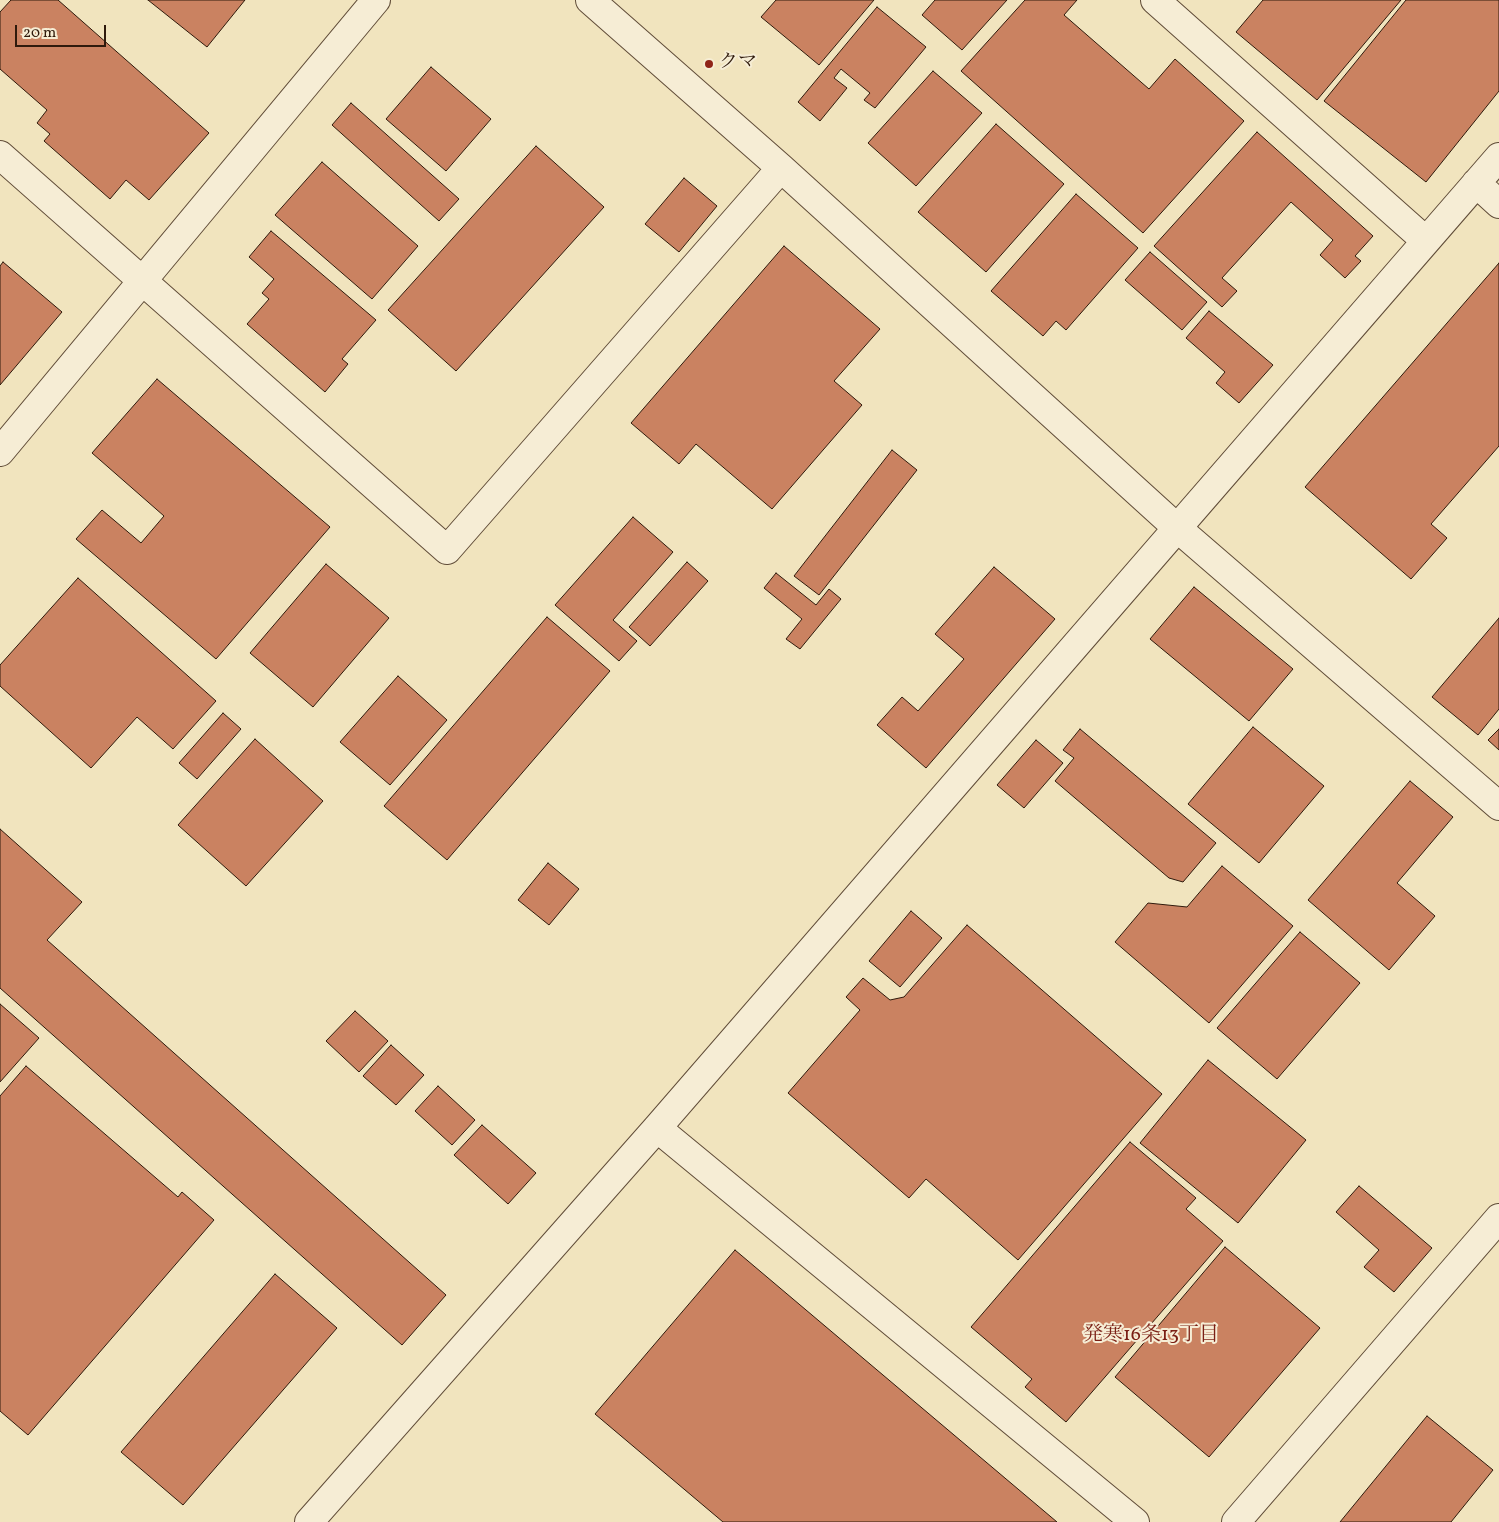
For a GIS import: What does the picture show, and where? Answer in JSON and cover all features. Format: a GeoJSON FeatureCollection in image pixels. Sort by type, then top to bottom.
{"type":"FeatureCollection","features":[{"type":"Feature","properties":{"kind":"street"},"geometry":{"type":"LineString","coordinates":[[0,452],[376,0]]}},
{"type":"Feature","properties":{"kind":"street"},"geometry":{"type":"LineString","coordinates":[[590,0],[781,168],[1176,527],[1499,806]]}},
{"type":"Feature","properties":{"kind":"street"},"geometry":{"type":"LineString","coordinates":[[1155,0],[1426,241]]}},
{"type":"Feature","properties":{"kind":"street"},"geometry":{"type":"LineString","coordinates":[[0,154],[447,550],[781,168]]}},
{"type":"Feature","properties":{"kind":"street"},"geometry":{"type":"LineString","coordinates":[[309,1522],[657,1128],[1176,527],[1499,157]]}},
{"type":"Feature","properties":{"kind":"street"},"geometry":{"type":"LineString","coordinates":[[1476,183],[1499,204]]}},
{"type":"Feature","properties":{"kind":"street"},"geometry":{"type":"LineString","coordinates":[[657,1128],[1135,1522]]}},
{"type":"Feature","properties":{"kind":"street"},"geometry":{"type":"LineString","coordinates":[[1236,1522],[1499,1218]]}},
{"type":"Feature","properties":{"kind":"building"},"geometry":{"type":"Polygon","coordinates":[[[11,0],[58,0],[209,133],[149,200],[126,180],[110,199],[44,141],[50,134],[37,123],[47,110],[0,69],[0,12],[11,0]]]}},
{"type":"Feature","properties":{"kind":"building"},"geometry":{"type":"Polygon","coordinates":[[[148,0],[245,0],[207,47],[148,0]]]}},
{"type":"Feature","properties":{"kind":"building"},"geometry":{"type":"Polygon","coordinates":[[[776,0],[874,0],[819,65],[761,17],[776,0]]]}},
{"type":"Feature","properties":{"kind":"building"},"geometry":{"type":"Polygon","coordinates":[[[935,0],[1007,0],[962,50],[922,15],[935,0]]]}},
{"type":"Feature","properties":{"kind":"building"},"geometry":{"type":"Polygon","coordinates":[[[1025,0],[1077,0],[1064,15],[1149,89],[1175,59],[1244,121],[1143,233],[961,71],[1025,0]]]}},
{"type":"Feature","properties":{"kind":"building"},"geometry":{"type":"Polygon","coordinates":[[[1263,0],[1401,0],[1317,100],[1236,32],[1263,0]]]}},
{"type":"Feature","properties":{"kind":"building"},"geometry":{"type":"Polygon","coordinates":[[[1406,0],[1499,0],[1499,91],[1426,182],[1324,101],[1406,0]]]}},
{"type":"Feature","properties":{"kind":"building"},"geometry":{"type":"Polygon","coordinates":[[[877,7],[926,47],[875,108],[864,100],[870,93],[841,69],[834,78],[847,88],[820,121],[798,102],[877,7]]]}},
{"type":"Feature","properties":{"kind":"building"},"geometry":{"type":"Polygon","coordinates":[[[431,67],[491,119],[446,171],[386,119],[431,67]]]}},
{"type":"Feature","properties":{"kind":"building"},"geometry":{"type":"Polygon","coordinates":[[[933,71],[982,113],[916,186],[868,143],[933,71]]]}},
{"type":"Feature","properties":{"kind":"building"},"geometry":{"type":"Polygon","coordinates":[[[351,103],[459,199],[439,221],[332,125],[351,103]]]}},
{"type":"Feature","properties":{"kind":"building"},"geometry":{"type":"Polygon","coordinates":[[[996,124],[1064,184],[986,272],[918,212],[996,124]]]}},
{"type":"Feature","properties":{"kind":"building"},"geometry":{"type":"Polygon","coordinates":[[[1257,132],[1373,236],[1355,256],[1361,261],[1345,278],[1320,255],[1333,240],[1291,202],[1222,278],[1237,291],[1222,307],[1154,246],[1257,132]]]}},
{"type":"Feature","properties":{"kind":"building"},"geometry":{"type":"Polygon","coordinates":[[[536,146],[604,207],[456,371],[388,310],[536,146]]]}},
{"type":"Feature","properties":{"kind":"building"},"geometry":{"type":"Polygon","coordinates":[[[322,162],[418,246],[372,299],[275,215],[322,162]]]}},
{"type":"Feature","properties":{"kind":"building"},"geometry":{"type":"Polygon","coordinates":[[[684,178],[717,206],[679,252],[645,224],[684,178]]]}},
{"type":"Feature","properties":{"kind":"building"},"geometry":{"type":"Polygon","coordinates":[[[1076,194],[1138,248],[1066,330],[1056,321],[1043,336],[991,291],[1076,194]]]}},
{"type":"Feature","properties":{"kind":"building"},"geometry":{"type":"Polygon","coordinates":[[[271,231],[376,320],[342,359],[348,364],[325,392],[247,324],[269,299],[262,293],[274,279],[249,257],[271,231]]]}},
{"type":"Feature","properties":{"kind":"building"},"geometry":{"type":"Polygon","coordinates":[[[784,246],[880,329],[834,381],[862,405],[772,509],[696,444],[679,464],[631,423],[784,246]]]}},
{"type":"Feature","properties":{"kind":"building"},"geometry":{"type":"Polygon","coordinates":[[[1150,252],[1207,302],[1182,330],[1125,280],[1150,252]]]}},
{"type":"Feature","properties":{"kind":"building"},"geometry":{"type":"Polygon","coordinates":[[[3,262],[62,312],[0,385],[0,266],[3,262]]]}},
{"type":"Feature","properties":{"kind":"building"},"geometry":{"type":"Polygon","coordinates":[[[1499,263],[1499,446],[1431,524],[1447,538],[1411,579],[1305,487],[1499,263]]]}},
{"type":"Feature","properties":{"kind":"building"},"geometry":{"type":"Polygon","coordinates":[[[1209,311],[1273,365],[1239,403],[1216,383],[1225,372],[1186,338],[1209,311]]]}},
{"type":"Feature","properties":{"kind":"building"},"geometry":{"type":"Polygon","coordinates":[[[157,379],[330,527],[216,659],[76,539],[102,510],[141,543],[164,516],[92,453],[157,379]]]}},
{"type":"Feature","properties":{"kind":"building"},"geometry":{"type":"Polygon","coordinates":[[[892,450],[917,470],[819,595],[794,576],[892,450]]]}},
{"type":"Feature","properties":{"kind":"building"},"geometry":{"type":"Polygon","coordinates":[[[633,517],[673,552],[613,620],[637,641],[619,661],[555,605],[633,517]]]}},
{"type":"Feature","properties":{"kind":"building"},"geometry":{"type":"Polygon","coordinates":[[[687,562],[708,581],[650,646],[629,627],[687,562]]]}},
{"type":"Feature","properties":{"kind":"building"},"geometry":{"type":"Polygon","coordinates":[[[326,564],[389,618],[313,707],[250,653],[326,564]]]}},
{"type":"Feature","properties":{"kind":"building"},"geometry":{"type":"Polygon","coordinates":[[[994,567],[1055,619],[926,768],[877,725],[902,697],[918,711],[964,659],[935,634],[994,567]]]}},
{"type":"Feature","properties":{"kind":"building"},"geometry":{"type":"Polygon","coordinates":[[[776,573],[816,605],[829,589],[841,599],[800,649],[786,639],[802,619],[764,588],[776,573]]]}},
{"type":"Feature","properties":{"kind":"building"},"geometry":{"type":"Polygon","coordinates":[[[78,578],[216,701],[173,749],[137,717],[91,768],[0,686],[0,665],[78,578]]]}},
{"type":"Feature","properties":{"kind":"building"},"geometry":{"type":"Polygon","coordinates":[[[1194,587],[1293,669],[1249,721],[1150,639],[1194,587]]]}},
{"type":"Feature","properties":{"kind":"building"},"geometry":{"type":"Polygon","coordinates":[[[547,617],[610,671],[447,860],[384,806],[547,617]]]}},
{"type":"Feature","properties":{"kind":"building"},"geometry":{"type":"Polygon","coordinates":[[[1499,618],[1499,709],[1478,735],[1432,697],[1499,618]]]}},
{"type":"Feature","properties":{"kind":"building"},"geometry":{"type":"Polygon","coordinates":[[[398,676],[447,720],[390,785],[340,742],[398,676]]]}},
{"type":"Feature","properties":{"kind":"building"},"geometry":{"type":"Polygon","coordinates":[[[223,713],[241,729],[197,779],[179,763],[223,713]]]}},
{"type":"Feature","properties":{"kind":"building"},"geometry":{"type":"Polygon","coordinates":[[[1253,727],[1324,786],[1259,863],[1188,804],[1253,727]]]}},
{"type":"Feature","properties":{"kind":"building"},"geometry":{"type":"Polygon","coordinates":[[[1080,729],[1216,843],[1183,882],[1169,878],[1055,781],[1074,758],[1063,750],[1080,729]]]}},
{"type":"Feature","properties":{"kind":"building"},"geometry":{"type":"Polygon","coordinates":[[[1499,729],[1499,750],[1488,740],[1499,729]]]}},
{"type":"Feature","properties":{"kind":"building"},"geometry":{"type":"Polygon","coordinates":[[[255,739],[323,801],[246,886],[178,825],[255,739]]]}},
{"type":"Feature","properties":{"kind":"building"},"geometry":{"type":"Polygon","coordinates":[[[1036,740],[1063,763],[1024,808],[997,785],[1036,740]]]}},
{"type":"Feature","properties":{"kind":"building"},"geometry":{"type":"Polygon","coordinates":[[[1410,781],[1453,817],[1397,883],[1435,916],[1389,970],[1308,900],[1410,781]]]}},
{"type":"Feature","properties":{"kind":"building"},"geometry":{"type":"Polygon","coordinates":[[[0,829],[82,902],[47,940],[446,1295],[402,1345],[0,988],[0,829]]]}},
{"type":"Feature","properties":{"kind":"building"},"geometry":{"type":"Polygon","coordinates":[[[548,863],[579,889],[549,925],[518,900],[548,863]]]}},
{"type":"Feature","properties":{"kind":"building"},"geometry":{"type":"Polygon","coordinates":[[[1222,866],[1293,926],[1209,1023],[1115,942],[1148,903],[1187,907],[1222,866]]]}},
{"type":"Feature","properties":{"kind":"building"},"geometry":{"type":"Polygon","coordinates":[[[911,911],[942,938],[900,987],[869,961],[911,911]]]}},
{"type":"Feature","properties":{"kind":"building"},"geometry":{"type":"Polygon","coordinates":[[[967,925],[1162,1094],[1018,1260],[926,1179],[909,1198],[788,1093],[860,1010],[846,997],[863,978],[890,1000],[904,997],[967,925]]]}},
{"type":"Feature","properties":{"kind":"building"},"geometry":{"type":"Polygon","coordinates":[[[1300,932],[1360,983],[1277,1079],[1217,1028],[1300,932]]]}},
{"type":"Feature","properties":{"kind":"building"},"geometry":{"type":"Polygon","coordinates":[[[0,1004],[39,1038],[0,1082],[0,1004]]]}},
{"type":"Feature","properties":{"kind":"building"},"geometry":{"type":"Polygon","coordinates":[[[355,1011],[388,1041],[359,1072],[326,1041],[355,1011]]]}},
{"type":"Feature","properties":{"kind":"building"},"geometry":{"type":"Polygon","coordinates":[[[391,1045],[424,1075],[396,1105],[363,1076],[391,1045]]]}},
{"type":"Feature","properties":{"kind":"building"},"geometry":{"type":"Polygon","coordinates":[[[1208,1060],[1306,1140],[1238,1223],[1140,1143],[1208,1060]]]}},
{"type":"Feature","properties":{"kind":"building"},"geometry":{"type":"Polygon","coordinates":[[[26,1066],[178,1197],[182,1192],[214,1220],[28,1435],[0,1411],[0,1096],[26,1066]]]}},
{"type":"Feature","properties":{"kind":"building"},"geometry":{"type":"Polygon","coordinates":[[[438,1086],[475,1120],[452,1145],[415,1111],[438,1086]]]}},
{"type":"Feature","properties":{"kind":"building"},"geometry":{"type":"Polygon","coordinates":[[[482,1125],[536,1173],[508,1204],[454,1155],[482,1125]]]}},
{"type":"Feature","properties":{"kind":"building"},"geometry":{"type":"Polygon","coordinates":[[[1130,1142],[1196,1198],[1186,1209],[1223,1241],[1066,1422],[1025,1387],[1032,1379],[971,1327],[1130,1142]]]}},
{"type":"Feature","properties":{"kind":"building"},"geometry":{"type":"Polygon","coordinates":[[[1359,1186],[1432,1248],[1394,1292],[1364,1267],[1379,1250],[1336,1212],[1359,1186]]]}},
{"type":"Feature","properties":{"kind":"building"},"geometry":{"type":"Polygon","coordinates":[[[1225,1247],[1320,1328],[1209,1457],[1115,1377],[1225,1247]]]}},
{"type":"Feature","properties":{"kind":"building"},"geometry":{"type":"Polygon","coordinates":[[[735,1250],[1057,1522],[723,1522],[595,1414],[735,1250]]]}},
{"type":"Feature","properties":{"kind":"building"},"geometry":{"type":"Polygon","coordinates":[[[275,1274],[337,1328],[183,1505],[121,1452],[275,1274]]]}},
{"type":"Feature","properties":{"kind":"building"},"geometry":{"type":"Polygon","coordinates":[[[1427,1416],[1493,1470],[1451,1522],[1340,1522],[1427,1416]]]}},
{"type":"Feature","properties":{"kind":"place","name":"クマ"},"geometry":{"type":"Point","coordinates":[709,64]}},
{"type":"Feature","properties":{"kind":"district","name":"発寒16条13丁目"},"geometry":{"type":"Point","coordinates":[1151,1336]}}]}
